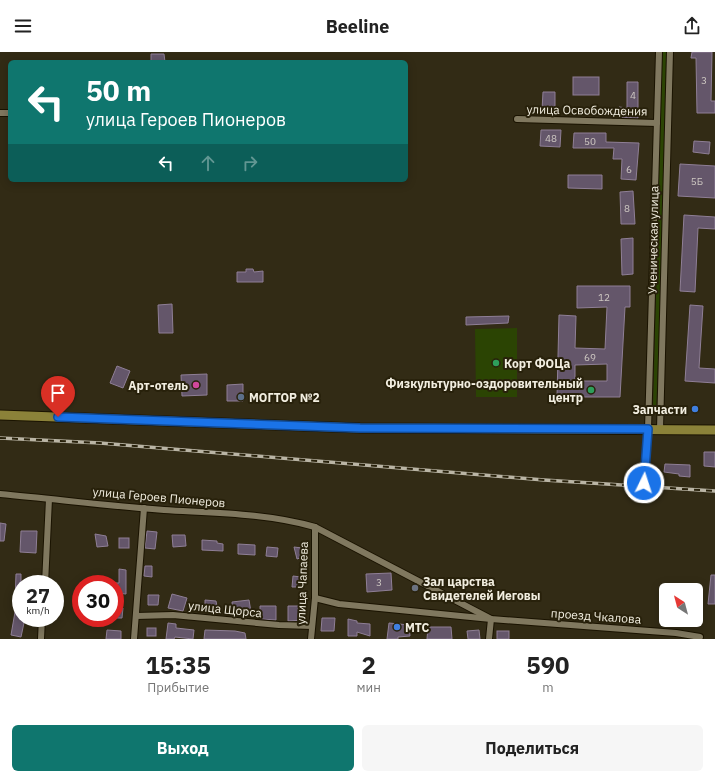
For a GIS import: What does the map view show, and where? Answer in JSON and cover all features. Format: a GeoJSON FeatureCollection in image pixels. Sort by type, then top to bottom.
{"type":"FeatureCollection","features":[{"type":"Feature","properties":{"kind":"main road"},"geometry":{"type":"LineString","coordinates":[[0,415],[360,428],[715,430]]}},
{"type":"Feature","properties":{"kind":"street","name":"Ученическая улица"},"geometry":{"type":"LineString","coordinates":[[644,483],[648,429],[659,52]]}},
{"type":"Feature","properties":{"kind":"street","name":"Ученическая улица"},"geometry":{"type":"LineString","coordinates":[[660,429],[670,52]]}},
{"type":"Feature","properties":{"kind":"street","name":"улица Освобождения"},"geometry":{"type":"LineString","coordinates":[[517,119],[657,123]]}},
{"type":"Feature","properties":{"kind":"street","name":"улица Героев Пионеров"},"geometry":{"type":"LineString","coordinates":[[0,494],[144,508],[267,517],[294,521],[315,527]]}},
{"type":"Feature","properties":{"kind":"street"},"geometry":{"type":"LineString","coordinates":[[45,575],[49,498]]}},
{"type":"Feature","properties":{"kind":"street"},"geometry":{"type":"LineString","coordinates":[[134,639],[144,508]]}},
{"type":"Feature","properties":{"kind":"street","name":"улица Чапаева"},"geometry":{"type":"LineString","coordinates":[[311,639],[314,598],[315,527]]}},
{"type":"Feature","properties":{"kind":"street","name":"проезд Чкалова"},"geometry":{"type":"LineString","coordinates":[[315,527],[491,619]]}},
{"type":"Feature","properties":{"kind":"street","name":"проезд Чкалова"},"geometry":{"type":"LineString","coordinates":[[314,598],[339,604],[491,619],[676,633],[700,638]]}},
{"type":"Feature","properties":{"kind":"street","name":"улица Щорса"},"geometry":{"type":"LineString","coordinates":[[136,616],[173,615],[280,625],[312,626]]}},
{"type":"Feature","properties":{"kind":"street"},"geometry":{"type":"LineString","coordinates":[[489,639],[491,619]]}},
{"type":"Feature","properties":{"kind":"street"},"geometry":{"type":"LineString","coordinates":[[41,639],[42,627]]}},
{"type":"Feature","properties":{"kind":"green space"},"geometry":{"type":"Polygon","coordinates":[[[662,52],[667,52],[667,128],[656,413],[653,413],[662,52]]]}},
{"type":"Feature","properties":{"kind":"green space","name":"Корт ФОЦа"},"geometry":{"type":"Polygon","coordinates":[[[517,328],[517,397],[476,397],[475,329],[517,328]]]}},
{"type":"Feature","properties":{"kind":"building"},"geometry":{"type":"Polygon","coordinates":[[[692,52],[712,52],[711,101],[715,101],[715,113],[697,113],[696,58],[691,58],[692,52]]]}},
{"type":"Feature","properties":{"kind":"building"},"geometry":{"type":"Polygon","coordinates":[[[151,54],[164,54],[165,60],[151,60],[151,54]]]}},
{"type":"Feature","properties":{"kind":"building"},"geometry":{"type":"Polygon","coordinates":[[[573,77],[599,77],[599,95],[573,95],[573,77]]]}},
{"type":"Feature","properties":{"kind":"building"},"geometry":{"type":"Polygon","coordinates":[[[627,82],[638,82],[638,118],[618,117],[619,107],[627,108],[627,82]]]}},
{"type":"Feature","properties":{"kind":"building"},"geometry":{"type":"Polygon","coordinates":[[[543,92],[555,92],[555,110],[542,110],[543,92]]]}},
{"type":"Feature","properties":{"kind":"building"},"geometry":{"type":"Polygon","coordinates":[[[541,130],[561,130],[560,147],[540,146],[541,130]]]}},
{"type":"Feature","properties":{"kind":"building"},"geometry":{"type":"Polygon","coordinates":[[[574,133],[606,133],[606,142],[639,143],[636,180],[621,179],[622,159],[613,159],[614,148],[573,148],[574,133]]]}},
{"type":"Feature","properties":{"kind":"building"},"geometry":{"type":"Polygon","coordinates":[[[694,141],[710,142],[709,154],[693,152],[694,141]]]}},
{"type":"Feature","properties":{"kind":"building"},"geometry":{"type":"Polygon","coordinates":[[[680,164],[715,166],[715,198],[678,196],[680,164]]]}},
{"type":"Feature","properties":{"kind":"building"},"geometry":{"type":"Polygon","coordinates":[[[568,175],[602,175],[602,189],[568,188],[568,175]]]}},
{"type":"Feature","properties":{"kind":"building"},"geometry":{"type":"Polygon","coordinates":[[[633,191],[635,224],[621,224],[620,192],[633,191]]]}},
{"type":"Feature","properties":{"kind":"building"},"geometry":{"type":"Polygon","coordinates":[[[684,215],[715,217],[715,229],[698,228],[695,292],[680,291],[684,215]]]}},
{"type":"Feature","properties":{"kind":"building"},"geometry":{"type":"Polygon","coordinates":[[[633,238],[633,274],[622,275],[621,239],[633,238]]]}},
{"type":"Feature","properties":{"kind":"building"},"geometry":{"type":"Polygon","coordinates":[[[246,269],[253,269],[254,272],[263,271],[263,282],[237,282],[237,272],[246,272],[246,269]]]}},
{"type":"Feature","properties":{"kind":"building"},"geometry":{"type":"Polygon","coordinates":[[[577,286],[630,286],[630,307],[625,307],[620,397],[557,397],[559,315],[576,316],[575,348],[605,349],[607,307],[577,308],[577,286]],[[607,364],[575,365],[575,381],[607,381],[607,364]]]}},
{"type":"Feature","properties":{"kind":"building"},"geometry":{"type":"Polygon","coordinates":[[[172,304],[173,333],[159,333],[158,305],[172,304]]]}},
{"type":"Feature","properties":{"kind":"building"},"geometry":{"type":"Polygon","coordinates":[[[690,305],[703,306],[699,368],[715,369],[715,383],[685,381],[690,305]]]}},
{"type":"Feature","properties":{"kind":"building"},"geometry":{"type":"Polygon","coordinates":[[[509,316],[508,323],[466,325],[466,317],[509,316]]]}},
{"type":"Feature","properties":{"kind":"building"},"geometry":{"type":"Polygon","coordinates":[[[117,366],[130,371],[123,388],[110,383],[117,366]]]}},
{"type":"Feature","properties":{"kind":"building"},"geometry":{"type":"Polygon","coordinates":[[[207,374],[207,395],[182,396],[181,375],[207,374]]]}},
{"type":"Feature","properties":{"kind":"building"},"geometry":{"type":"Polygon","coordinates":[[[243,384],[243,401],[227,401],[227,385],[243,384]]]}},
{"type":"Feature","properties":{"kind":"building"},"geometry":{"type":"Polygon","coordinates":[[[704,452],[715,452],[715,467],[704,466],[704,452]]]}},
{"type":"Feature","properties":{"kind":"building"},"geometry":{"type":"Polygon","coordinates":[[[665,464],[690,465],[690,477],[664,472],[665,464]]]}},
{"type":"Feature","properties":{"kind":"building"},"geometry":{"type":"Polygon","coordinates":[[[0,523],[6,524],[4,541],[0,541],[0,523]]]}},
{"type":"Feature","properties":{"kind":"building"},"geometry":{"type":"Polygon","coordinates":[[[21,531],[37,531],[36,553],[20,552],[21,531]]]}},
{"type":"Feature","properties":{"kind":"building"},"geometry":{"type":"Polygon","coordinates":[[[147,531],[157,532],[155,549],[145,548],[147,531]]]}},
{"type":"Feature","properties":{"kind":"building"},"geometry":{"type":"Polygon","coordinates":[[[95,534],[106,536],[108,546],[97,547],[95,534]]]}},
{"type":"Feature","properties":{"kind":"building"},"geometry":{"type":"Polygon","coordinates":[[[172,535],[185,535],[186,546],[173,547],[172,535]]]}},
{"type":"Feature","properties":{"kind":"building"},"geometry":{"type":"Polygon","coordinates":[[[119,538],[129,538],[129,548],[119,548],[119,538]]]}},
{"type":"Feature","properties":{"kind":"building"},"geometry":{"type":"Polygon","coordinates":[[[202,540],[217,541],[217,543],[223,544],[223,551],[202,550],[202,540]]]}},
{"type":"Feature","properties":{"kind":"building"},"geometry":{"type":"Polygon","coordinates":[[[238,544],[255,545],[255,555],[238,554],[238,544]]]}},
{"type":"Feature","properties":{"kind":"building"},"geometry":{"type":"Polygon","coordinates":[[[267,547],[278,548],[277,557],[266,556],[267,547]]]}},
{"type":"Feature","properties":{"kind":"building"},"geometry":{"type":"Polygon","coordinates":[[[294,547],[302,548],[303,557],[297,559],[294,547]]]}},
{"type":"Feature","properties":{"kind":"building"},"geometry":{"type":"Polygon","coordinates":[[[145,566],[152,566],[152,577],[144,576],[145,566]]]}},
{"type":"Feature","properties":{"kind":"building"},"geometry":{"type":"Polygon","coordinates":[[[119,569],[126,570],[126,594],[124,594],[124,575],[119,575],[119,569]]]}},
{"type":"Feature","properties":{"kind":"building"},"geometry":{"type":"Polygon","coordinates":[[[391,573],[392,590],[367,592],[366,574],[391,573]]]}},
{"type":"Feature","properties":{"kind":"building"},"geometry":{"type":"Polygon","coordinates":[[[711,575],[715,575],[715,604],[708,604],[711,575]]]}},
{"type":"Feature","properties":{"kind":"building"},"geometry":{"type":"Polygon","coordinates":[[[293,576],[301,577],[300,587],[292,587],[293,576]]]}},
{"type":"Feature","properties":{"kind":"building"},"geometry":{"type":"Polygon","coordinates":[[[172,594],[187,598],[183,611],[168,608],[172,594]]]}},
{"type":"Feature","properties":{"kind":"building"},"geometry":{"type":"Polygon","coordinates":[[[148,595],[159,595],[158,605],[148,605],[148,595]]]}},
{"type":"Feature","properties":{"kind":"building"},"geometry":{"type":"Polygon","coordinates":[[[205,600],[216,601],[218,612],[205,611],[205,600]]]}},
{"type":"Feature","properties":{"kind":"building"},"geometry":{"type":"Polygon","coordinates":[[[249,600],[251,612],[233,614],[232,602],[249,600]]]}},
{"type":"Feature","properties":{"kind":"building"},"geometry":{"type":"Polygon","coordinates":[[[260,606],[276,606],[276,620],[260,619],[260,606]]]}},
{"type":"Feature","properties":{"kind":"building"},"geometry":{"type":"Polygon","coordinates":[[[288,606],[304,606],[304,620],[288,621],[288,606]]]}},
{"type":"Feature","properties":{"kind":"building"},"geometry":{"type":"Polygon","coordinates":[[[322,618],[335,618],[334,631],[321,631],[322,618]]]}},
{"type":"Feature","properties":{"kind":"building"},"geometry":{"type":"Polygon","coordinates":[[[348,619],[357,621],[357,623],[370,624],[370,636],[357,632],[357,636],[348,636],[348,619]]]}},
{"type":"Feature","properties":{"kind":"building"},"geometry":{"type":"Polygon","coordinates":[[[168,623],[176,624],[176,628],[194,630],[193,639],[175,637],[174,639],[166,639],[168,623]]]}},
{"type":"Feature","properties":{"kind":"building"},"geometry":{"type":"Polygon","coordinates":[[[389,623],[409,625],[410,636],[398,637],[398,639],[387,639],[389,623]]]}},
{"type":"Feature","properties":{"kind":"building"},"geometry":{"type":"Polygon","coordinates":[[[12,627],[23,627],[21,637],[11,635],[12,627]]]}},
{"type":"Feature","properties":{"kind":"building"},"geometry":{"type":"Polygon","coordinates":[[[428,627],[451,627],[452,639],[427,639],[428,627]]]}},
{"type":"Feature","properties":{"kind":"building"},"geometry":{"type":"Polygon","coordinates":[[[147,628],[156,628],[156,636],[147,636],[147,628]]]}},
{"type":"Feature","properties":{"kind":"building"},"geometry":{"type":"Polygon","coordinates":[[[107,630],[121,631],[121,639],[106,639],[107,630]]]}},
{"type":"Feature","properties":{"kind":"building"},"geometry":{"type":"Polygon","coordinates":[[[205,630],[235,631],[245,633],[246,639],[204,639],[205,630]]]}},
{"type":"Feature","properties":{"kind":"building"},"geometry":{"type":"Polygon","coordinates":[[[479,630],[480,639],[468,639],[467,631],[479,630]]]}},
{"type":"Feature","properties":{"kind":"building"},"geometry":{"type":"Polygon","coordinates":[[[497,631],[509,631],[509,639],[497,639],[497,631]]]}},
{"type":"Feature","properties":{"kind":"railway"},"geometry":{"type":"LineString","coordinates":[[0,438],[100,443],[544,480],[715,491]]}},
{"type":"Feature","properties":{"kind":"place","name":"Корт ФОЦа"},"geometry":{"type":"Point","coordinates":[496,363]}},
{"type":"Feature","properties":{"kind":"place","name":"Арт-отель"},"geometry":{"type":"Point","coordinates":[196,385]}},
{"type":"Feature","properties":{"kind":"place","name":"Физкультурно-оздоровительный центр"},"geometry":{"type":"Point","coordinates":[591,390]}},
{"type":"Feature","properties":{"kind":"place","name":"МОГТОР №2"},"geometry":{"type":"Point","coordinates":[241,397]}},
{"type":"Feature","properties":{"kind":"place","name":"Запчасти"},"geometry":{"type":"Point","coordinates":[695,409]}},
{"type":"Feature","properties":{"kind":"place","name":"Зал царства Свидетелей Иеговы"},"geometry":{"type":"Point","coordinates":[415,588]}},
{"type":"Feature","properties":{"kind":"place","name":"МТС"},"geometry":{"type":"Point","coordinates":[397,627]}},
{"type":"Feature","properties":{"kind":"route"},"geometry":{"type":"LineString","coordinates":[[58,417],[360,428],[648,429],[644,483]]}}]}
